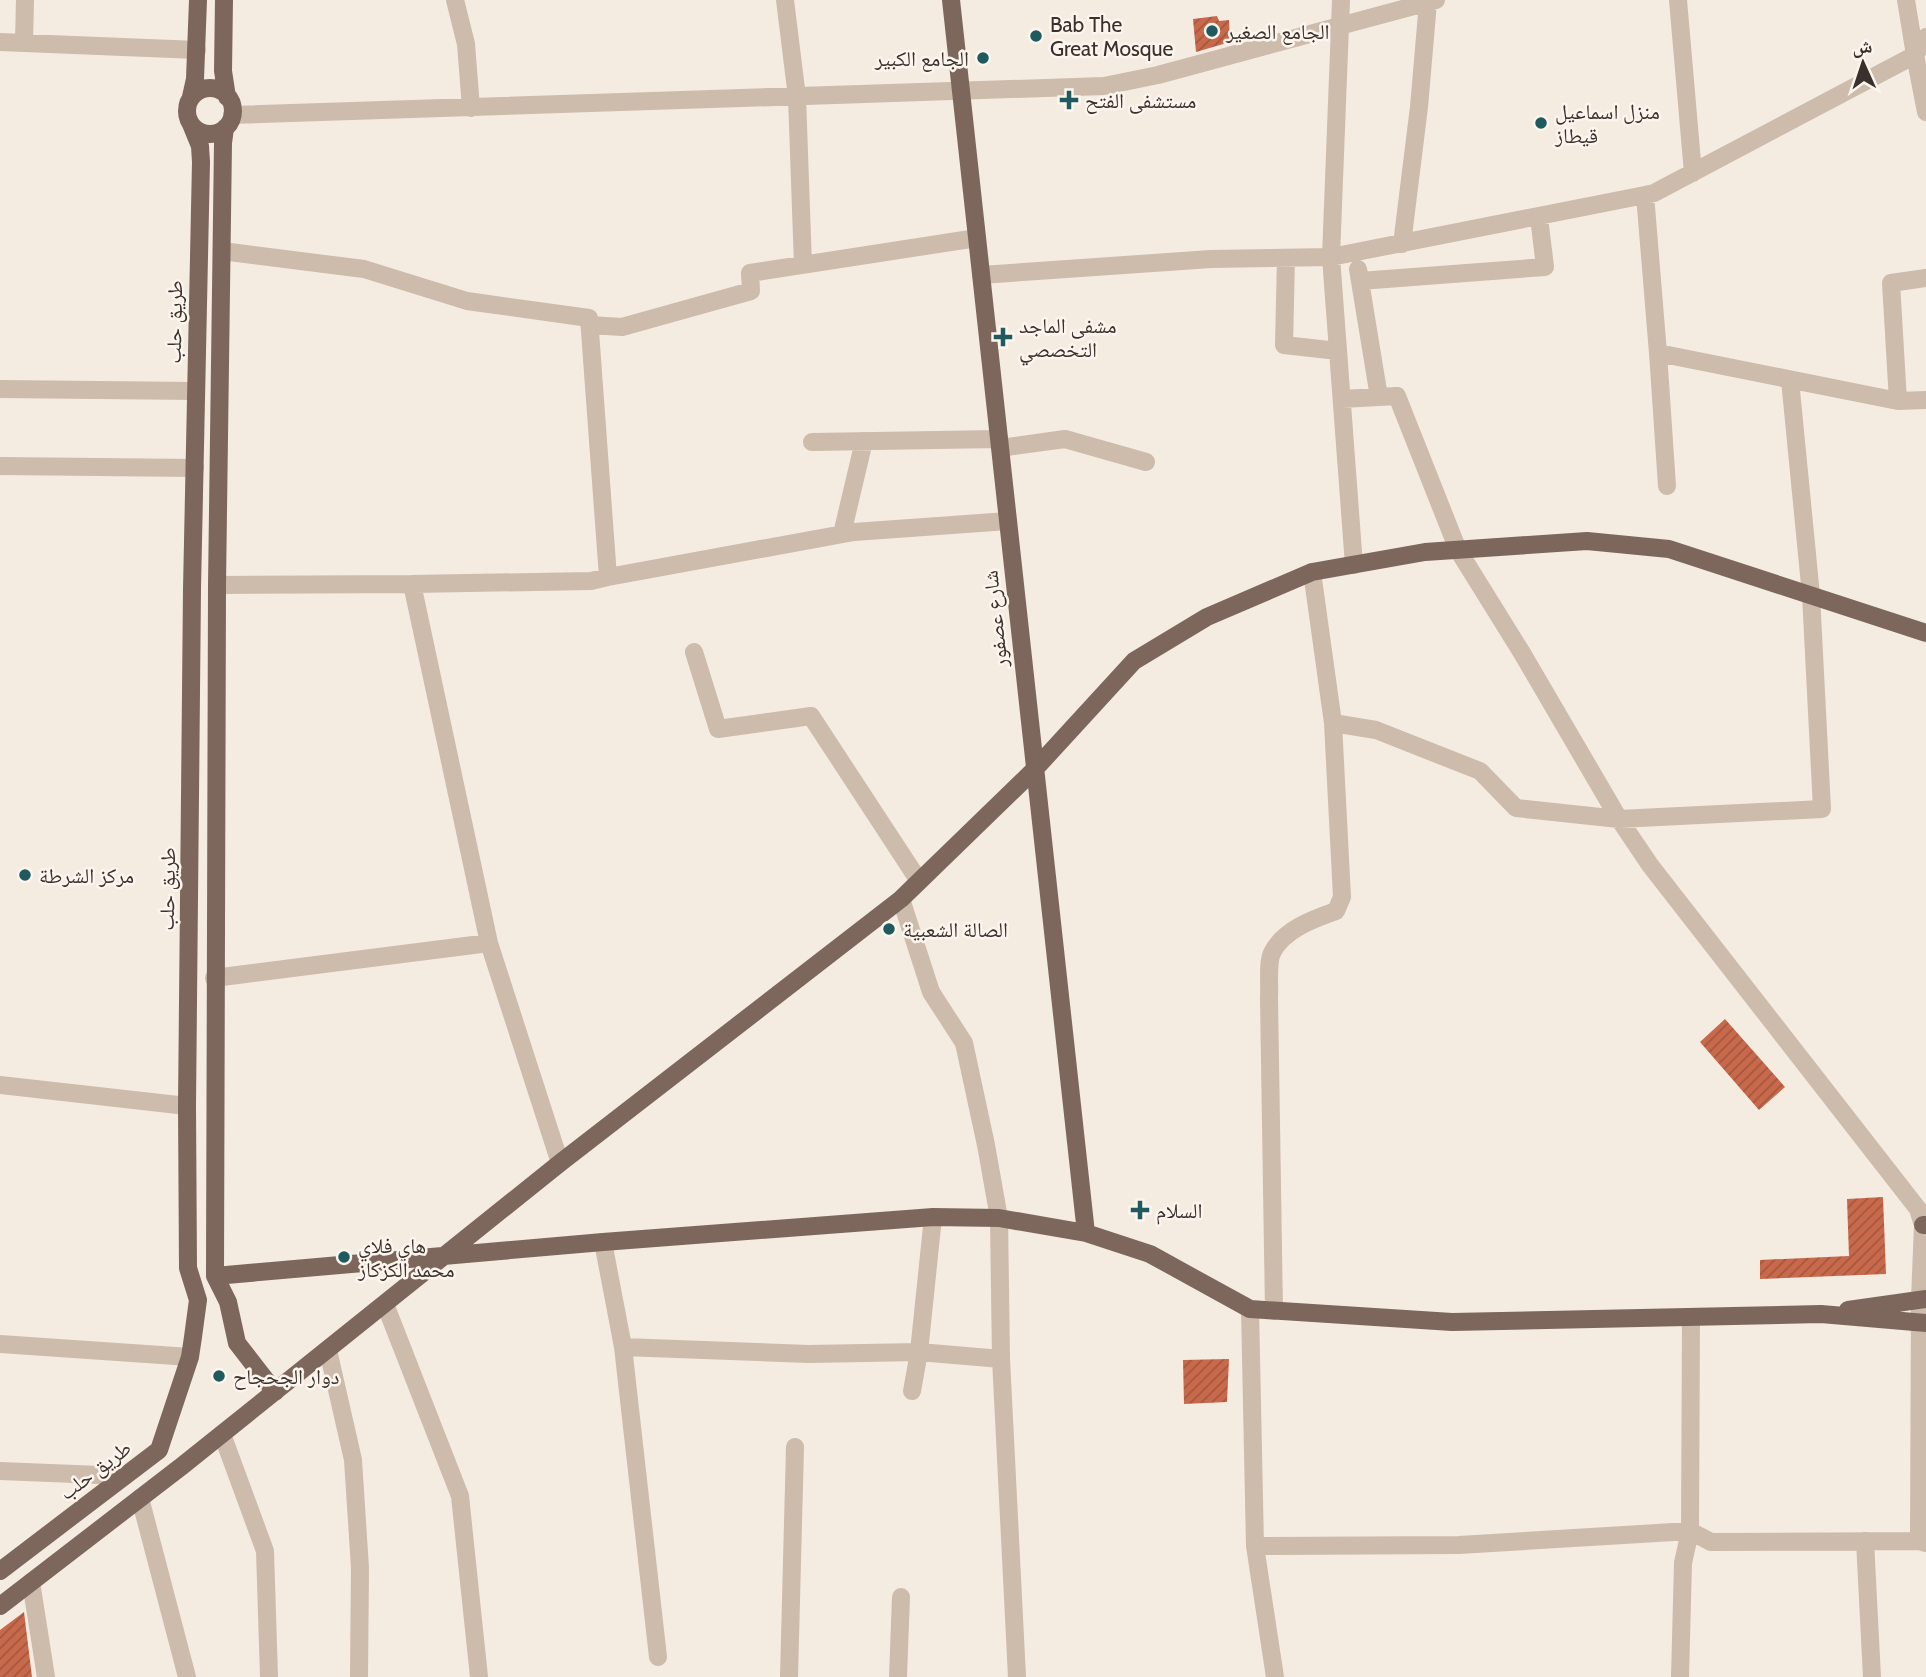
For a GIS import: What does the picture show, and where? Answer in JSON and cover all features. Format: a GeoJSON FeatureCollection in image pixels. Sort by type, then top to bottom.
{"type":"FeatureCollection","features":[{"type":"Feature","properties":{"kind":"main road"},"geometry":{"type":"LineString","coordinates":[[198,0],[197,50],[187,108],[191,124],[197,130],[208,134],[229,122]]}},
{"type":"Feature","properties":{"kind":"main road"},"geometry":{"type":"LineString","coordinates":[[224,0],[223,71],[232,106],[223,150],[214,978],[215,1276],[228,1302],[237,1343],[275,1392]]}},
{"type":"Feature","properties":{"kind":"main road","name":"شارع عصفور"},"geometry":{"type":"LineString","coordinates":[[951,0],[1086,1233]]}},
{"type":"Feature","properties":{"kind":"main road"},"geometry":{"type":"LineString","coordinates":[[191,97],[202,89],[209,88],[228,97]]}},
{"type":"Feature","properties":{"kind":"main road","name":"طريق حلب"},"geometry":{"type":"LineString","coordinates":[[0,1571],[159,1450],[190,1357],[198,1300],[188,1268],[187,1106],[201,162],[200,146],[191,124]]}},
{"type":"Feature","properties":{"kind":"main road"},"geometry":{"type":"LineString","coordinates":[[0,1606],[183,1465],[560,1163],[901,899],[1034,770],[1134,661],[1207,617],[1312,572],[1425,552],[1587,541],[1670,549],[1926,633]]}},
{"type":"Feature","properties":{"kind":"main road"},"geometry":{"type":"LineString","coordinates":[[215,1276],[603,1242],[933,1217],[999,1219],[1086,1233],[1150,1254],[1250,1309],[1452,1322],[1821,1314],[1923,1323]]}},
{"type":"Feature","properties":{"kind":"main road"},"geometry":{"type":"LineString","coordinates":[[1821,1314],[1923,1299]]}},
{"type":"Feature","properties":{"kind":"main road"},"geometry":{"type":"LineString","coordinates":[[198,1300],[228,1302]]}},
{"type":"Feature","properties":{"kind":"main road"},"geometry":{"type":"LineString","coordinates":[[159,1450],[183,1465]]}},
{"type":"Feature","properties":{"kind":"street"},"geometry":{"type":"LineString","coordinates":[[24,42],[25,0]]}},
{"type":"Feature","properties":{"kind":"street"},"geometry":{"type":"LineString","coordinates":[[454,0],[466,44],[471,108]]}},
{"type":"Feature","properties":{"kind":"street"},"geometry":{"type":"LineString","coordinates":[[785,0],[797,97],[803,265]]}},
{"type":"Feature","properties":{"kind":"street"},"geometry":{"type":"LineString","coordinates":[[1341,0],[1331,257],[1354,565]]}},
{"type":"Feature","properties":{"kind":"street"},"geometry":{"type":"LineString","coordinates":[[1678,0],[1693,173]]}},
{"type":"Feature","properties":{"kind":"street"},"geometry":{"type":"LineString","coordinates":[[1906,0],[1926,112]]}},
{"type":"Feature","properties":{"kind":"street"},"geometry":{"type":"LineString","coordinates":[[229,122],[471,108],[1104,86],[1158,75],[1432,1],[1402,244]]}},
{"type":"Feature","properties":{"kind":"street"},"geometry":{"type":"LineString","coordinates":[[981,275],[1211,259],[1331,257],[1356,254],[1654,193],[1915,55],[1926,37]]}},
{"type":"Feature","properties":{"kind":"street"},"geometry":{"type":"LineString","coordinates":[[0,42],[197,50]]}},
{"type":"Feature","properties":{"kind":"street"},"geometry":{"type":"LineString","coordinates":[[1645,195],[1667,486]]}},
{"type":"Feature","properties":{"kind":"street"},"geometry":{"type":"LineString","coordinates":[[1360,281],[1545,267],[1539,217]]}},
{"type":"Feature","properties":{"kind":"street"},"geometry":{"type":"LineString","coordinates":[[590,325],[622,327],[751,291],[750,273],[977,238]]}},
{"type":"Feature","properties":{"kind":"street"},"geometry":{"type":"LineString","coordinates":[[222,251],[364,268],[467,301],[589,318],[608,577]]}},
{"type":"Feature","properties":{"kind":"street"},"geometry":{"type":"LineString","coordinates":[[1356,254],[1379,397]]}},
{"type":"Feature","properties":{"kind":"street"},"geometry":{"type":"LineString","coordinates":[[1286,258],[1284,345],[1338,351]]}},
{"type":"Feature","properties":{"kind":"street"},"geometry":{"type":"LineString","coordinates":[[1898,401],[1891,283],[1926,278]]}},
{"type":"Feature","properties":{"kind":"street"},"geometry":{"type":"LineString","coordinates":[[1658,353],[1898,401],[1926,400]]}},
{"type":"Feature","properties":{"kind":"street"},"geometry":{"type":"LineString","coordinates":[[1333,723],[1376,730],[1480,771],[1516,808],[1619,819],[1822,809],[1811,595],[1790,380]]}},
{"type":"Feature","properties":{"kind":"street"},"geometry":{"type":"LineString","coordinates":[[0,389],[196,391]]}},
{"type":"Feature","properties":{"kind":"street"},"geometry":{"type":"LineString","coordinates":[[1255,1546],[1460,1545],[1690,1531],[1711,1542],[1922,1542],[1924,1225],[1914,1203],[1650,865],[1619,819],[1458,550],[1397,396],[1342,399]]}},
{"type":"Feature","properties":{"kind":"street"},"geometry":{"type":"LineString","coordinates":[[812,442],[999,444],[1065,439],[1146,462]]}},
{"type":"Feature","properties":{"kind":"street"},"geometry":{"type":"LineString","coordinates":[[842,534],[864,441]]}},
{"type":"Feature","properties":{"kind":"street"},"geometry":{"type":"LineString","coordinates":[[0,466],[195,468]]}},
{"type":"Feature","properties":{"kind":"street"},"geometry":{"type":"LineString","coordinates":[[217,585],[591,581],[842,534],[1008,521]]}},
{"type":"Feature","properties":{"kind":"street"},"geometry":{"type":"LineString","coordinates":[[1274,1311],[1269,998],[1271,955],[1285,936],[1314,919],[1336,911],[1342,897],[1333,723],[1312,572]]}},
{"type":"Feature","properties":{"kind":"street"},"geometry":{"type":"LineString","coordinates":[[412,584],[489,943],[560,1163]]}},
{"type":"Feature","properties":{"kind":"street"},"geometry":{"type":"LineString","coordinates":[[694,652],[718,729],[811,716],[919,881]]}},
{"type":"Feature","properties":{"kind":"street"},"geometry":{"type":"LineString","coordinates":[[901,899],[931,992],[964,1043],[999,1219],[1001,1359],[1017,1677]]}},
{"type":"Feature","properties":{"kind":"street"},"geometry":{"type":"LineString","coordinates":[[214,978],[489,943]]}},
{"type":"Feature","properties":{"kind":"street"},"geometry":{"type":"LineString","coordinates":[[0,1085],[187,1106]]}},
{"type":"Feature","properties":{"kind":"street"},"geometry":{"type":"LineString","coordinates":[[912,1391],[919,1352],[933,1217]]}},
{"type":"Feature","properties":{"kind":"street"},"geometry":{"type":"LineString","coordinates":[[603,1242],[623,1347],[658,1657]]}},
{"type":"Feature","properties":{"kind":"street"},"geometry":{"type":"LineString","coordinates":[[385,1304],[460,1496],[479,1677]]}},
{"type":"Feature","properties":{"kind":"street"},"geometry":{"type":"LineString","coordinates":[[1250,1309],[1255,1546],[1275,1677]]}},
{"type":"Feature","properties":{"kind":"street"},"geometry":{"type":"LineString","coordinates":[[1680,1677],[1683,1563],[1690,1531],[1691,1317]]}},
{"type":"Feature","properties":{"kind":"street"},"geometry":{"type":"LineString","coordinates":[[0,1344],[190,1357]]}},
{"type":"Feature","properties":{"kind":"street"},"geometry":{"type":"LineString","coordinates":[[623,1347],[809,1354],[919,1352],[1001,1359]]}},
{"type":"Feature","properties":{"kind":"street"},"geometry":{"type":"LineString","coordinates":[[328,1349],[353,1460],[360,1568],[359,1677]]}},
{"type":"Feature","properties":{"kind":"street"},"geometry":{"type":"LineString","coordinates":[[222,1434],[265,1551],[269,1677]]}},
{"type":"Feature","properties":{"kind":"street"},"geometry":{"type":"LineString","coordinates":[[789,1677],[795,1447]]}},
{"type":"Feature","properties":{"kind":"street"},"geometry":{"type":"LineString","coordinates":[[0,1471],[125,1476]]}},
{"type":"Feature","properties":{"kind":"street"},"geometry":{"type":"LineString","coordinates":[[141,1498],[187,1677]]}},
{"type":"Feature","properties":{"kind":"street"},"geometry":{"type":"LineString","coordinates":[[1865,1541],[1872,1677]]}},
{"type":"Feature","properties":{"kind":"street"},"geometry":{"type":"LineString","coordinates":[[31,1582],[46,1677]]}},
{"type":"Feature","properties":{"kind":"street"},"geometry":{"type":"LineString","coordinates":[[898,1677],[901,1597]]}},
{"type":"Feature","properties":{"kind":"building","name":"الجامع الصغير"},"geometry":{"type":"Polygon","coordinates":[[[1217,16],[1219,21],[1229,20],[1230,42],[1196,52],[1193,19],[1217,16]]]}},
{"type":"Feature","properties":{"kind":"building"},"geometry":{"type":"Polygon","coordinates":[[[1725,1019],[1785,1087],[1759,1110],[1700,1042],[1725,1019]]]}},
{"type":"Feature","properties":{"kind":"building"},"geometry":{"type":"Polygon","coordinates":[[[1883,1197],[1886,1274],[1760,1279],[1760,1260],[1849,1256],[1847,1199],[1883,1197]]]}},
{"type":"Feature","properties":{"kind":"building"},"geometry":{"type":"Polygon","coordinates":[[[1229,1359],[1227,1402],[1184,1404],[1183,1360],[1229,1359]]]}},
{"type":"Feature","properties":{"kind":"building"},"geometry":{"type":"Polygon","coordinates":[[[24,1612],[32,1677],[0,1677],[0,1630],[24,1612]]]}},
{"type":"Feature","properties":{"kind":"place","name":"الجامع الصغير"},"geometry":{"type":"Point","coordinates":[1212,31]}},
{"type":"Feature","properties":{"kind":"place","name":"Bab The Great Mosque"},"geometry":{"type":"Point","coordinates":[1036,36]}},
{"type":"Feature","properties":{"kind":"place","name":"الجامع الكبير"},"geometry":{"type":"Point","coordinates":[983,58]}},
{"type":"Feature","properties":{"kind":"place","name":"مستشفى الفتح"},"geometry":{"type":"Point","coordinates":[1069,100]}},
{"type":"Feature","properties":{"kind":"place","name":"منزل اسماعيل قيطاز"},"geometry":{"type":"Point","coordinates":[1541,123]}},
{"type":"Feature","properties":{"kind":"place","name":"مشفى الماجد التخصصي"},"geometry":{"type":"Point","coordinates":[1003,337]}},
{"type":"Feature","properties":{"kind":"place","name":"مركز الشرطة"},"geometry":{"type":"Point","coordinates":[25,875]}},
{"type":"Feature","properties":{"kind":"place","name":"الصالة الشعبية"},"geometry":{"type":"Point","coordinates":[889,929]}},
{"type":"Feature","properties":{"kind":"place","name":"السلام"},"geometry":{"type":"Point","coordinates":[1140,1210]}},
{"type":"Feature","properties":{"kind":"place","name":"هاي فلاي محمد الكزكاز"},"geometry":{"type":"Point","coordinates":[344,1257]}},
{"type":"Feature","properties":{"kind":"place","name":"دوار الجحجاح"},"geometry":{"type":"Point","coordinates":[219,1376]}}]}
